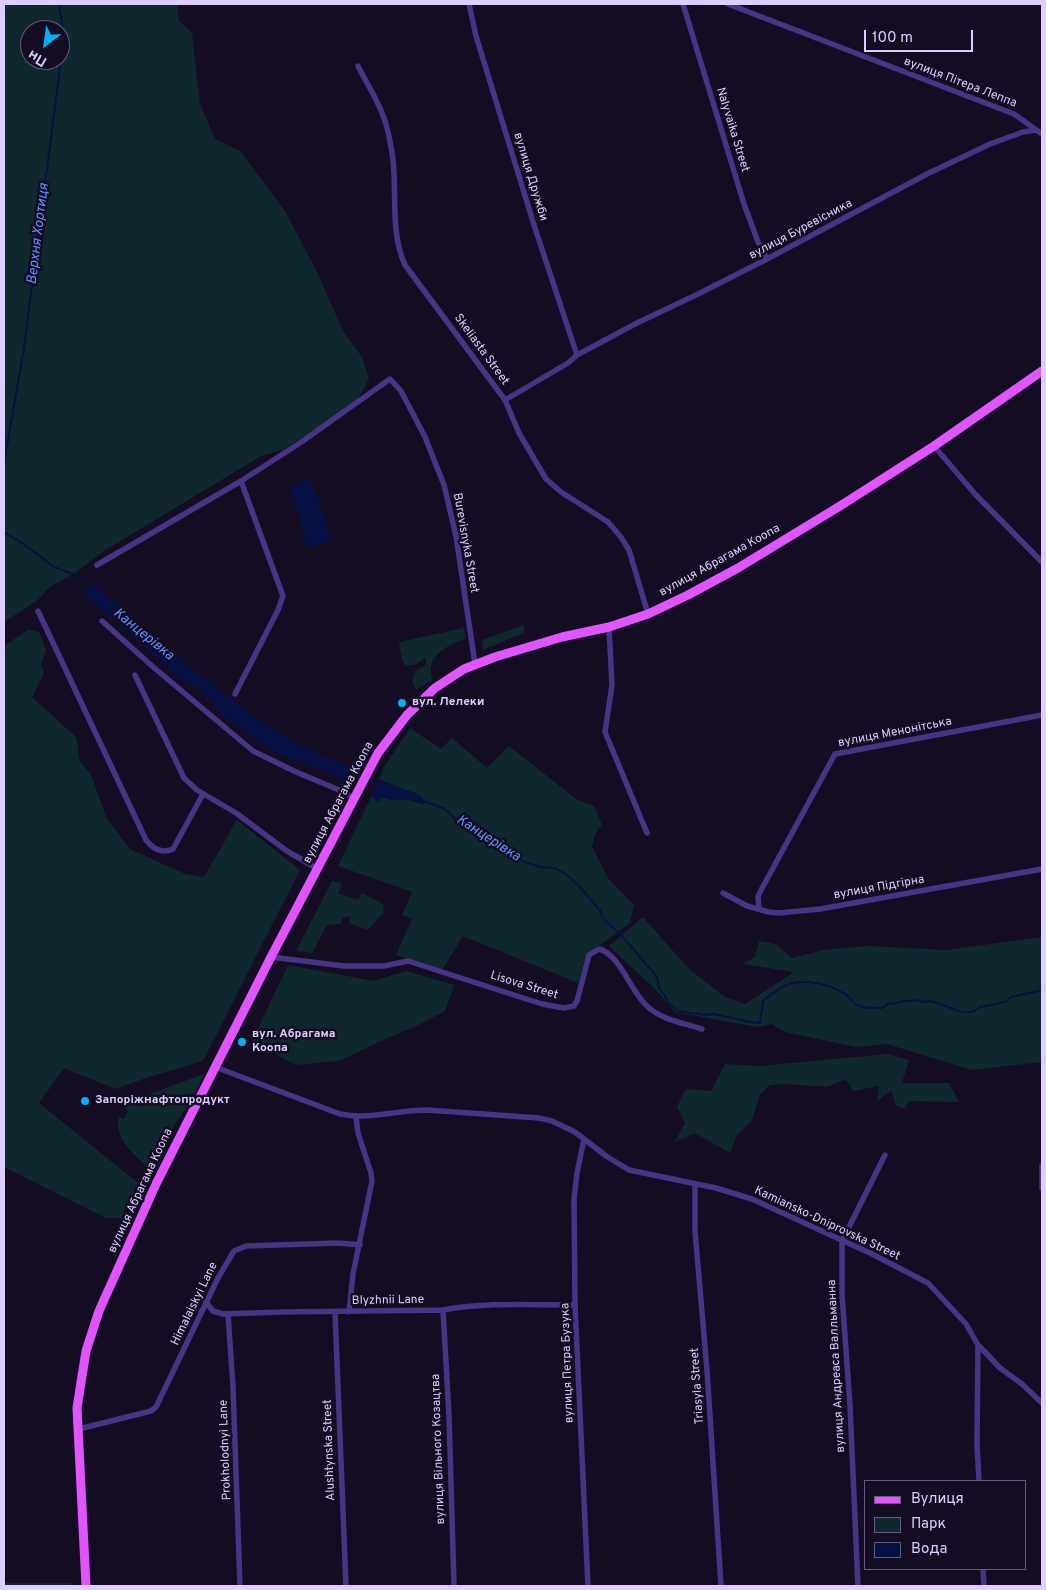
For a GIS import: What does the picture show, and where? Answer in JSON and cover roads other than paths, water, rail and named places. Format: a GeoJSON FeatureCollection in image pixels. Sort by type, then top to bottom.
{"type":"FeatureCollection","features":[{"type":"Feature","properties":{"kind":"main road","name":"вулиця Абрагама Коопа"},"geometry":{"type":"LineString","coordinates":[[86,1586],[77,1408],[82,1372],[99,1311],[156,1184],[271,957],[378,753],[407,715],[435,688],[457,673],[475,664],[562,637],[609,627],[648,614],[738,568],[934,446],[1042,371]]}},
{"type":"Feature","properties":{"kind":"street","name":"вулиця Дружби"},"geometry":{"type":"LineString","coordinates":[[469,4],[476,36],[534,225],[577,355]]}},
{"type":"Feature","properties":{"kind":"street","name":"Nalyvaika Street"},"geometry":{"type":"LineString","coordinates":[[683,4],[744,204],[758,242],[767,259]]}},
{"type":"Feature","properties":{"kind":"street","name":"вулиця Пітера Леппа"},"geometry":{"type":"LineString","coordinates":[[728,4],[1014,114],[1042,134]]}},
{"type":"Feature","properties":{"kind":"street","name":"Skeliasta Street"},"geometry":{"type":"LineString","coordinates":[[358,66],[381,110],[386,125],[394,174],[394,216],[402,258],[422,290],[505,400],[519,434],[546,479],[561,492],[608,522],[621,537],[629,550],[648,614]]}},
{"type":"Feature","properties":{"kind":"street","name":"вулиця Буревісника"},"geometry":{"type":"LineString","coordinates":[[577,355],[637,323],[767,259],[927,174],[990,144],[1023,132],[1036,130]]}},
{"type":"Feature","properties":{"kind":"street"},"geometry":{"type":"LineString","coordinates":[[505,400],[568,363],[577,355]]}},
{"type":"Feature","properties":{"kind":"street","name":"Burevisnyka Street"},"geometry":{"type":"LineString","coordinates":[[240,481],[300,443],[390,379],[401,391],[425,438],[444,485],[456,536],[475,664]]}},
{"type":"Feature","properties":{"kind":"street"},"geometry":{"type":"LineString","coordinates":[[934,446],[975,494],[1042,562]]}},
{"type":"Feature","properties":{"kind":"street"},"geometry":{"type":"LineString","coordinates":[[97,565],[240,481],[283,596],[274,618],[235,694]]}},
{"type":"Feature","properties":{"kind":"street"},"geometry":{"type":"LineString","coordinates":[[38,611],[146,840],[156,849],[166,851],[173,849],[204,794]]}},
{"type":"Feature","properties":{"kind":"street"},"geometry":{"type":"LineString","coordinates":[[102,621],[252,751],[344,792],[354,799]]}},
{"type":"Feature","properties":{"kind":"street"},"geometry":{"type":"LineString","coordinates":[[609,627],[612,685],[606,732],[647,833]]}},
{"type":"Feature","properties":{"kind":"street"},"geometry":{"type":"LineString","coordinates":[[135,675],[184,778],[204,794],[236,813],[287,851],[318,869]]}},
{"type":"Feature","properties":{"kind":"street","name":"вулиця Менонітська"},"geometry":{"type":"LineString","coordinates":[[759,909],[758,897],[760,892],[835,754],[1042,715]]}},
{"type":"Feature","properties":{"kind":"street","name":"вулиця Підгірна"},"geometry":{"type":"LineString","coordinates":[[723,893],[746,906],[780,913],[820,909],[1042,869]]}},
{"type":"Feature","properties":{"kind":"street","name":"Lisova Street"},"geometry":{"type":"LineString","coordinates":[[271,957],[316,963],[370,966],[384,966],[408,961],[542,1004],[564,1008],[574,1006],[577,1001],[589,955],[599,949],[610,954],[647,1007],[657,1014],[702,1029]]}},
{"type":"Feature","properties":{"kind":"street","name":"Kamiansko-Dniprovska Street"},"geometry":{"type":"LineString","coordinates":[[215,1067],[340,1114],[356,1117],[388,1115],[411,1110],[427,1110],[539,1118],[565,1126],[629,1170],[716,1188],[757,1201],[928,1283],[966,1324],[978,1345],[1000,1368],[1022,1384],[1042,1403]]}},
{"type":"Feature","properties":{"kind":"street"},"geometry":{"type":"LineString","coordinates":[[349,1312],[352,1284],[372,1182],[371,1172],[358,1132],[356,1117]]}},
{"type":"Feature","properties":{"kind":"street","name":"вулиця Петра Бузука"},"geometry":{"type":"LineString","coordinates":[[584,1139],[574,1199],[575,1305],[588,1586]]}},
{"type":"Feature","properties":{"kind":"street","name":"вулиця Андреаса Валльманна"},"geometry":{"type":"LineString","coordinates":[[858,1586],[850,1406],[842,1294],[842,1241],[885,1154]]}},
{"type":"Feature","properties":{"kind":"street"},"geometry":{"type":"LineString","coordinates":[[1042,1166],[1042,1188]]}},
{"type":"Feature","properties":{"kind":"street","name":"Triasyla Street"},"geometry":{"type":"LineString","coordinates":[[695,1184],[695,1231],[711,1417],[721,1586]]}},
{"type":"Feature","properties":{"kind":"street","name":"Himalaiskyi Lane"},"geometry":{"type":"LineString","coordinates":[[79,1430],[151,1411],[156,1407],[206,1302],[234,1251],[246,1246],[339,1243],[360,1245]]}},
{"type":"Feature","properties":{"kind":"street","name":"Blyzhnii Lane"},"geometry":{"type":"LineString","coordinates":[[206,1302],[209,1308],[218,1314],[443,1310],[510,1305],[575,1305]]}},
{"type":"Feature","properties":{"kind":"street","name":"вулиця Вільного Козацтва"},"geometry":{"type":"LineString","coordinates":[[443,1310],[449,1415],[454,1586]]}},
{"type":"Feature","properties":{"kind":"street","name":"Alushtynska Street"},"geometry":{"type":"LineString","coordinates":[[335,1312],[346,1586]]}},
{"type":"Feature","properties":{"kind":"street","name":"Prokholodnyi Lane"},"geometry":{"type":"LineString","coordinates":[[228,1314],[234,1387],[240,1586]]}},
{"type":"Feature","properties":{"kind":"street"},"geometry":{"type":"LineString","coordinates":[[978,1345],[977,1444],[979,1480]]}},
{"type":"Feature","properties":{"kind":"street"},"geometry":{"type":"LineString","coordinates":[[983,1570],[984,1586]]}},
{"type":"Feature","properties":{"kind":"water"},"geometry":{"type":"Polygon","coordinates":[[[307,479],[313,484],[331,539],[308,548],[290,490],[293,485],[307,479]]]}},
{"type":"Feature","properties":{"kind":"water"},"geometry":{"type":"Polygon","coordinates":[[[94,585],[188,665],[264,724],[297,744],[351,767],[344,781],[325,770],[286,758],[270,750],[220,713],[201,690],[182,681],[85,594],[86,588],[94,585]]]}},
{"type":"Feature","properties":{"kind":"water"},"geometry":{"type":"Polygon","coordinates":[[[383,781],[420,795],[426,802],[423,804],[407,799],[392,800],[382,798],[379,802],[372,795],[378,782],[383,781]]]}},
{"type":"Feature","properties":{"kind":"waterway","name":"Верхня Хортиця"},"geometry":{"type":"LineString","coordinates":[[4,463],[24,348],[64,36],[59,4]]}},
{"type":"Feature","properties":{"kind":"waterway","name":"Канцерівка"},"geometry":{"type":"LineString","coordinates":[[4,532],[54,567],[84,578],[91,589]]}},
{"type":"Feature","properties":{"kind":"waterway","name":"Канцерівка"},"geometry":{"type":"LineString","coordinates":[[348,770],[361,777]]}},
{"type":"Feature","properties":{"kind":"waterway","name":"Канцерівка"},"geometry":{"type":"LineString","coordinates":[[368,780],[377,784]]}},
{"type":"Feature","properties":{"kind":"waterway","name":"Канцерівка"},"geometry":{"type":"LineString","coordinates":[[424,801],[445,809],[455,819],[489,836],[497,844],[524,862],[540,867],[555,868],[567,875],[601,912],[602,918],[618,931],[657,977],[659,988],[670,1004],[678,1011],[705,1015],[714,1014],[760,1023],[763,1001],[786,985],[803,982],[818,983],[832,988],[845,994],[857,1005],[864,1007],[882,1008],[889,1003],[895,1004],[917,1000],[923,1002],[931,1001],[962,1012],[973,1012],[980,1007],[1005,1002],[1011,997],[1042,990]]}},
{"type":"Feature","properties":{"kind":"place","name":"вул. Лелеки"},"geometry":{"type":"Point","coordinates":[402,703]}},
{"type":"Feature","properties":{"kind":"place","name":"вул. Абрагама Коопа"},"geometry":{"type":"Point","coordinates":[242,1042]}},
{"type":"Feature","properties":{"kind":"place","name":"Запоріжнафтопродукт"},"geometry":{"type":"Point","coordinates":[85,1101]}}]}
